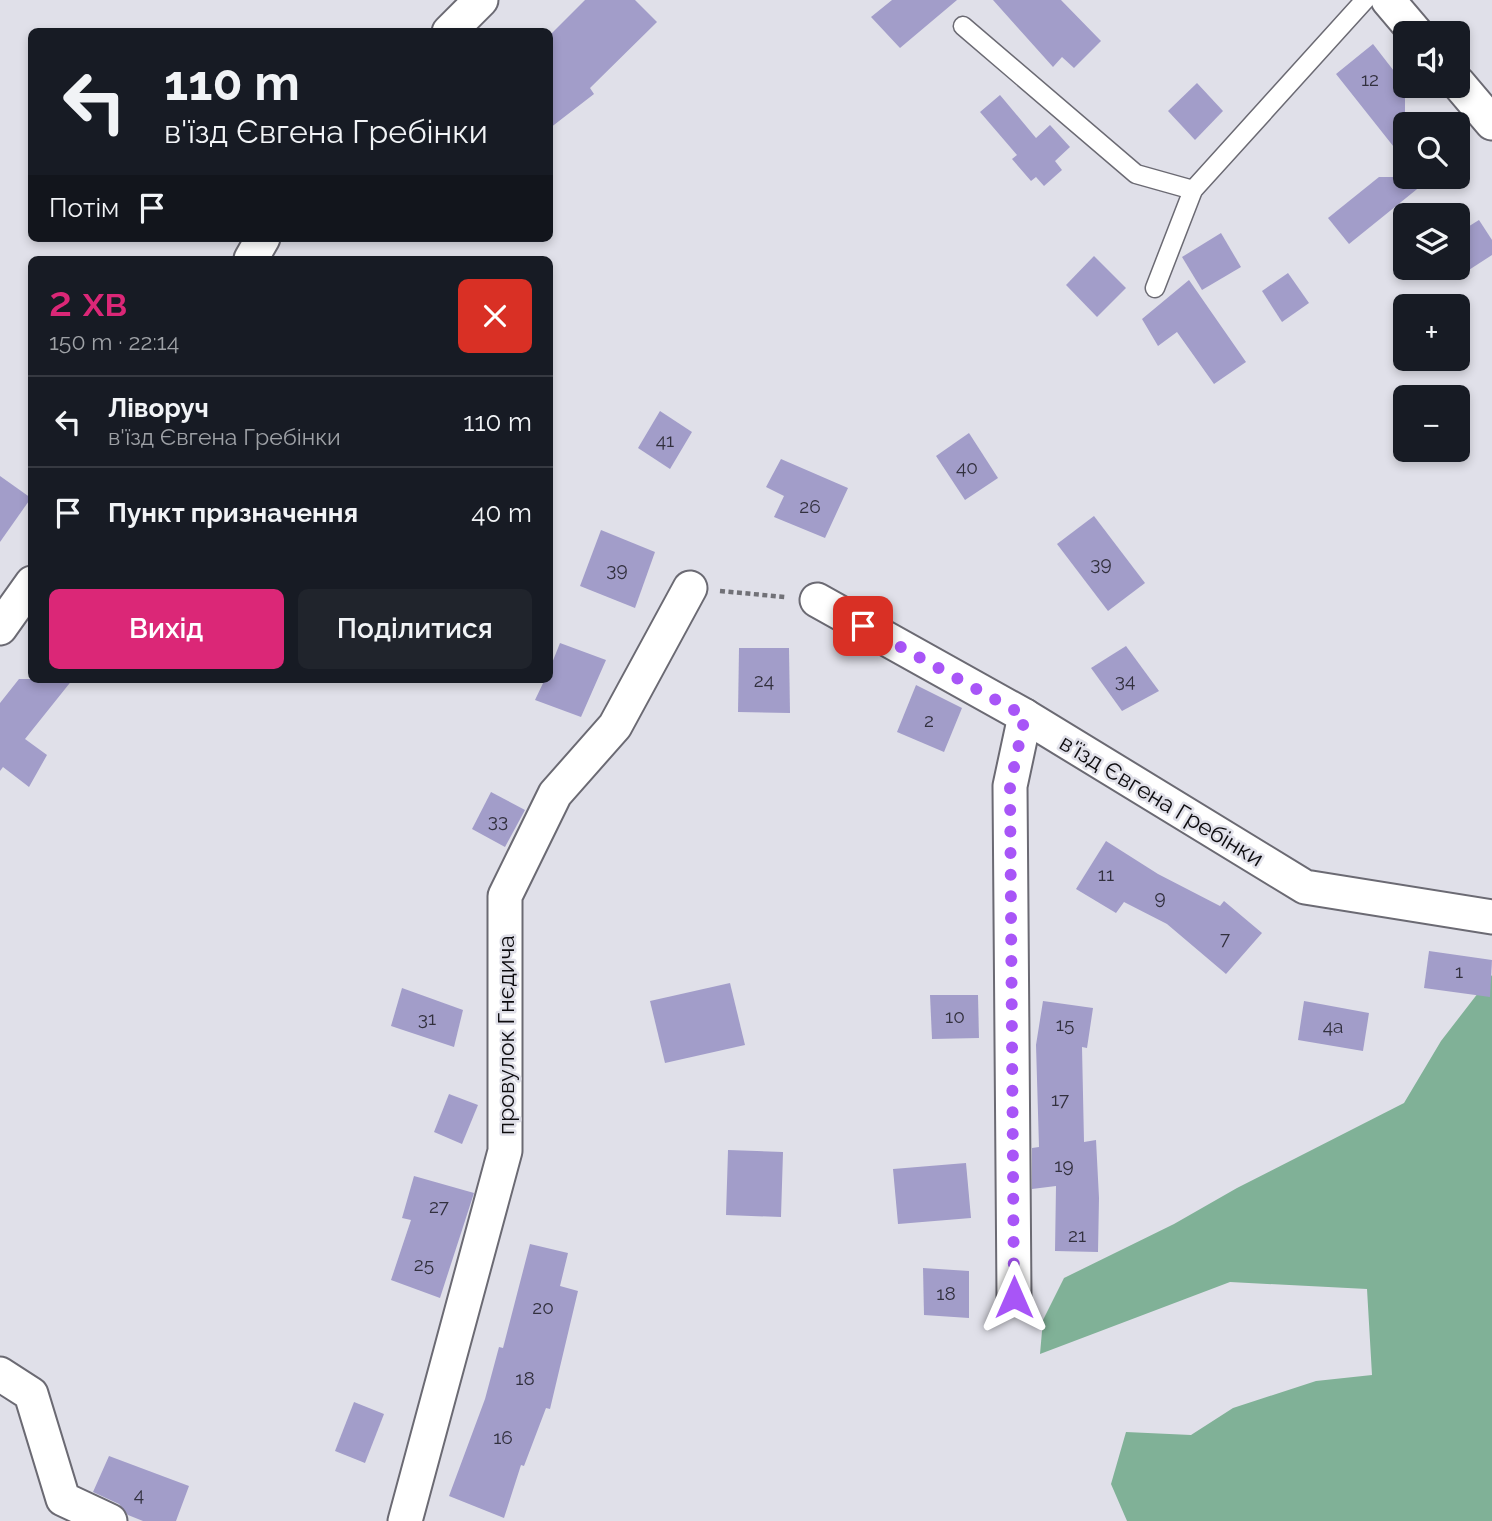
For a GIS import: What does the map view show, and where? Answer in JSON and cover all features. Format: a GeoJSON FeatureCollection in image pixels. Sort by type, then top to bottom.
{"type":"FeatureCollection","features":[{"type":"Feature","properties":{"kind":"street"},"geometry":{"type":"LineString","coordinates":[[453,28],[481,0]]}},
{"type":"Feature","properties":{"kind":"street"},"geometry":{"type":"LineString","coordinates":[[1388,0],[1406,21]]}},
{"type":"Feature","properties":{"kind":"street"},"geometry":{"type":"LineString","coordinates":[[1470,97],[1492,123]]}},
{"type":"Feature","properties":{"kind":"street","name":"провулок Гнєдича"},"geometry":{"type":"LineString","coordinates":[[405,1521],[505,1151],[505,897],[555,793],[615,726],[690,588]]}},
{"type":"Feature","properties":{"kind":"street"},"geometry":{"type":"LineString","coordinates":[[0,628],[28,589]]}},
{"type":"Feature","properties":{"kind":"street","name":"в'їзд Євгена Гребінки"},"geometry":{"type":"LineString","coordinates":[[817,600],[1025,716],[1305,887],[1492,917]]}},
{"type":"Feature","properties":{"kind":"street"},"geometry":{"type":"LineString","coordinates":[[1014,1297],[1010,786],[1025,716]]}},
{"type":"Feature","properties":{"kind":"street"},"geometry":{"type":"LineString","coordinates":[[0,1374],[31,1394],[57,1510],[110,1521]]}},
{"type":"Feature","properties":{"kind":"lane"},"geometry":{"type":"LineString","coordinates":[[1155,288],[1193,190],[1365,0]]}},
{"type":"Feature","properties":{"kind":"lane"},"geometry":{"type":"LineString","coordinates":[[962,26],[1136,174],[1193,190]]}},
{"type":"Feature","properties":{"kind":"path"},"geometry":{"type":"LineString","coordinates":[[690,588],[817,600]]}},
{"type":"Feature","properties":{"kind":"green space"},"geometry":{"type":"Polygon","coordinates":[[[1492,975],[1492,1521],[1127,1521],[1111,1484],[1126,1432],[1191,1435],[1233,1408],[1316,1381],[1372,1375],[1367,1289],[1230,1282],[1040,1354],[1043,1320],[1064,1278],[1174,1224],[1237,1188],[1404,1103],[1441,1041],[1492,975]]]}},
{"type":"Feature","properties":{"kind":"building"},"geometry":{"type":"Polygon","coordinates":[[[585,0],[635,0],[657,22],[590,88],[594,94],[553,126],[553,32],[585,0]]]}},
{"type":"Feature","properties":{"kind":"building"},"geometry":{"type":"Polygon","coordinates":[[[892,0],[957,0],[900,48],[871,17],[892,0]]]}},
{"type":"Feature","properties":{"kind":"building"},"geometry":{"type":"Polygon","coordinates":[[[993,0],[1061,0],[1101,41],[1074,68],[1062,57],[1053,67],[993,0]]]}},
{"type":"Feature","properties":{"kind":"building"},"geometry":{"type":"Polygon","coordinates":[[[1373,44],[1393,70],[1393,98],[1405,98],[1405,112],[1393,112],[1393,146],[1336,74],[1373,44]]]}},
{"type":"Feature","properties":{"kind":"building"},"geometry":{"type":"Polygon","coordinates":[[[1197,83],[1223,111],[1195,140],[1168,111],[1197,83]]]}},
{"type":"Feature","properties":{"kind":"building"},"geometry":{"type":"Polygon","coordinates":[[[1000,95],[1036,138],[1050,125],[1070,147],[1055,161],[1062,170],[1044,186],[1036,177],[1031,181],[1012,159],[1017,155],[980,112],[1000,95]]]}},
{"type":"Feature","properties":{"kind":"building"},"geometry":{"type":"Polygon","coordinates":[[[1379,177],[1393,177],[1393,189],[1417,189],[1400,203],[1393,203],[1393,208],[1349,244],[1328,218],[1379,177]]]}},
{"type":"Feature","properties":{"kind":"building"},"geometry":{"type":"Polygon","coordinates":[[[1479,220],[1492,240],[1492,255],[1470,269],[1470,226],[1479,220]]]}},
{"type":"Feature","properties":{"kind":"building"},"geometry":{"type":"Polygon","coordinates":[[[1221,233],[1241,267],[1202,290],[1182,257],[1221,233]]]}},
{"type":"Feature","properties":{"kind":"building"},"geometry":{"type":"Polygon","coordinates":[[[1094,256],[1126,288],[1097,317],[1066,285],[1094,256]]]}},
{"type":"Feature","properties":{"kind":"building"},"geometry":{"type":"Polygon","coordinates":[[[1288,273],[1309,303],[1282,322],[1262,291],[1288,273]]]}},
{"type":"Feature","properties":{"kind":"building"},"geometry":{"type":"Polygon","coordinates":[[[1189,280],[1246,362],[1214,384],[1177,332],[1158,346],[1142,319],[1189,280]]]}},
{"type":"Feature","properties":{"kind":"building"},"geometry":{"type":"Polygon","coordinates":[[[660,411],[692,432],[670,469],[638,448],[660,411]]]}},
{"type":"Feature","properties":{"kind":"building"},"geometry":{"type":"Polygon","coordinates":[[[969,433],[998,478],[965,500],[936,456],[969,433]]]}},
{"type":"Feature","properties":{"kind":"building"},"geometry":{"type":"Polygon","coordinates":[[[781,459],[848,488],[825,538],[774,517],[784,496],[766,487],[781,459]]]}},
{"type":"Feature","properties":{"kind":"building"},"geometry":{"type":"Polygon","coordinates":[[[0,476],[28,496],[28,502],[0,542],[0,476]]]}},
{"type":"Feature","properties":{"kind":"building"},"geometry":{"type":"Polygon","coordinates":[[[1094,516],[1145,583],[1108,611],[1057,544],[1094,516]]]}},
{"type":"Feature","properties":{"kind":"building"},"geometry":{"type":"Polygon","coordinates":[[[601,530],[655,552],[635,608],[580,586],[601,530]]]}},
{"type":"Feature","properties":{"kind":"building"},"geometry":{"type":"Polygon","coordinates":[[[560,643],[606,660],[581,717],[535,700],[543,683],[553,683],[553,660],[560,643]]]}},
{"type":"Feature","properties":{"kind":"building"},"geometry":{"type":"Polygon","coordinates":[[[1126,646],[1159,691],[1122,711],[1091,668],[1126,646]]]}},
{"type":"Feature","properties":{"kind":"building"},"geometry":{"type":"Polygon","coordinates":[[[739,648],[789,648],[790,713],[738,712],[739,648]]]}},
{"type":"Feature","properties":{"kind":"building"},"geometry":{"type":"Polygon","coordinates":[[[19,679],[28,679],[28,683],[70,683],[25,739],[47,755],[29,787],[3,767],[0,771],[0,703],[19,679]]]}},
{"type":"Feature","properties":{"kind":"building"},"geometry":{"type":"Polygon","coordinates":[[[916,685],[962,708],[944,752],[897,732],[916,685]]]}},
{"type":"Feature","properties":{"kind":"building"},"geometry":{"type":"Polygon","coordinates":[[[491,792],[525,810],[505,847],[472,829],[491,792]]]}},
{"type":"Feature","properties":{"kind":"building"},"geometry":{"type":"Polygon","coordinates":[[[1106,841],[1158,874],[1220,906],[1224,901],[1262,933],[1226,974],[1167,924],[1124,902],[1116,913],[1076,889],[1106,841]]]}},
{"type":"Feature","properties":{"kind":"building"},"geometry":{"type":"Polygon","coordinates":[[[1429,951],[1492,960],[1490,997],[1424,988],[1429,951]]]}},
{"type":"Feature","properties":{"kind":"building"},"geometry":{"type":"Polygon","coordinates":[[[730,983],[745,1045],[665,1063],[650,1001],[730,983]]]}},
{"type":"Feature","properties":{"kind":"building"},"geometry":{"type":"Polygon","coordinates":[[[402,988],[463,1010],[454,1047],[391,1026],[402,988]]]}},
{"type":"Feature","properties":{"kind":"building"},"geometry":{"type":"Polygon","coordinates":[[[930,995],[978,995],[979,1038],[932,1039],[930,995]]]}},
{"type":"Feature","properties":{"kind":"building"},"geometry":{"type":"Polygon","coordinates":[[[1043,1001],[1093,1008],[1087,1048],[1082,1047],[1084,1142],[1096,1140],[1098,1252],[1055,1251],[1056,1186],[1032,1189],[1032,1148],[1039,1147],[1036,1045],[1043,1001]]]}},
{"type":"Feature","properties":{"kind":"building"},"geometry":{"type":"Polygon","coordinates":[[[1304,1001],[1369,1013],[1363,1051],[1298,1040],[1304,1001]]]}},
{"type":"Feature","properties":{"kind":"building"},"geometry":{"type":"Polygon","coordinates":[[[449,1094],[478,1105],[462,1144],[434,1132],[449,1094]]]}},
{"type":"Feature","properties":{"kind":"building"},"geometry":{"type":"Polygon","coordinates":[[[728,1150],[783,1152],[781,1217],[726,1215],[728,1150]]]}},
{"type":"Feature","properties":{"kind":"building"},"geometry":{"type":"Polygon","coordinates":[[[966,1163],[971,1218],[898,1224],[893,1169],[966,1163]]]}},
{"type":"Feature","properties":{"kind":"building"},"geometry":{"type":"Polygon","coordinates":[[[414,1176],[474,1193],[440,1298],[391,1280],[411,1220],[402,1218],[414,1176]]]}},
{"type":"Feature","properties":{"kind":"building"},"geometry":{"type":"Polygon","coordinates":[[[530,1244],[568,1253],[560,1286],[578,1291],[550,1409],[546,1408],[524,1466],[521,1465],[504,1518],[449,1496],[485,1399],[499,1347],[503,1348],[530,1244]]]}},
{"type":"Feature","properties":{"kind":"building"},"geometry":{"type":"Polygon","coordinates":[[[923,1268],[969,1271],[969,1318],[924,1315],[923,1268]]]}},
{"type":"Feature","properties":{"kind":"building"},"geometry":{"type":"Polygon","coordinates":[[[354,1402],[384,1414],[365,1463],[335,1451],[354,1402]]]}},
{"type":"Feature","properties":{"kind":"building"},"geometry":{"type":"Polygon","coordinates":[[[109,1456],[189,1486],[176,1521],[143,1521],[128,1515],[119,1504],[93,1492],[109,1456]]]}},
{"type":"Feature","properties":{"kind":"route"},"geometry":{"type":"LineString","coordinates":[[863,626],[1025,716],[1010,786],[1014,1297]]}}]}
